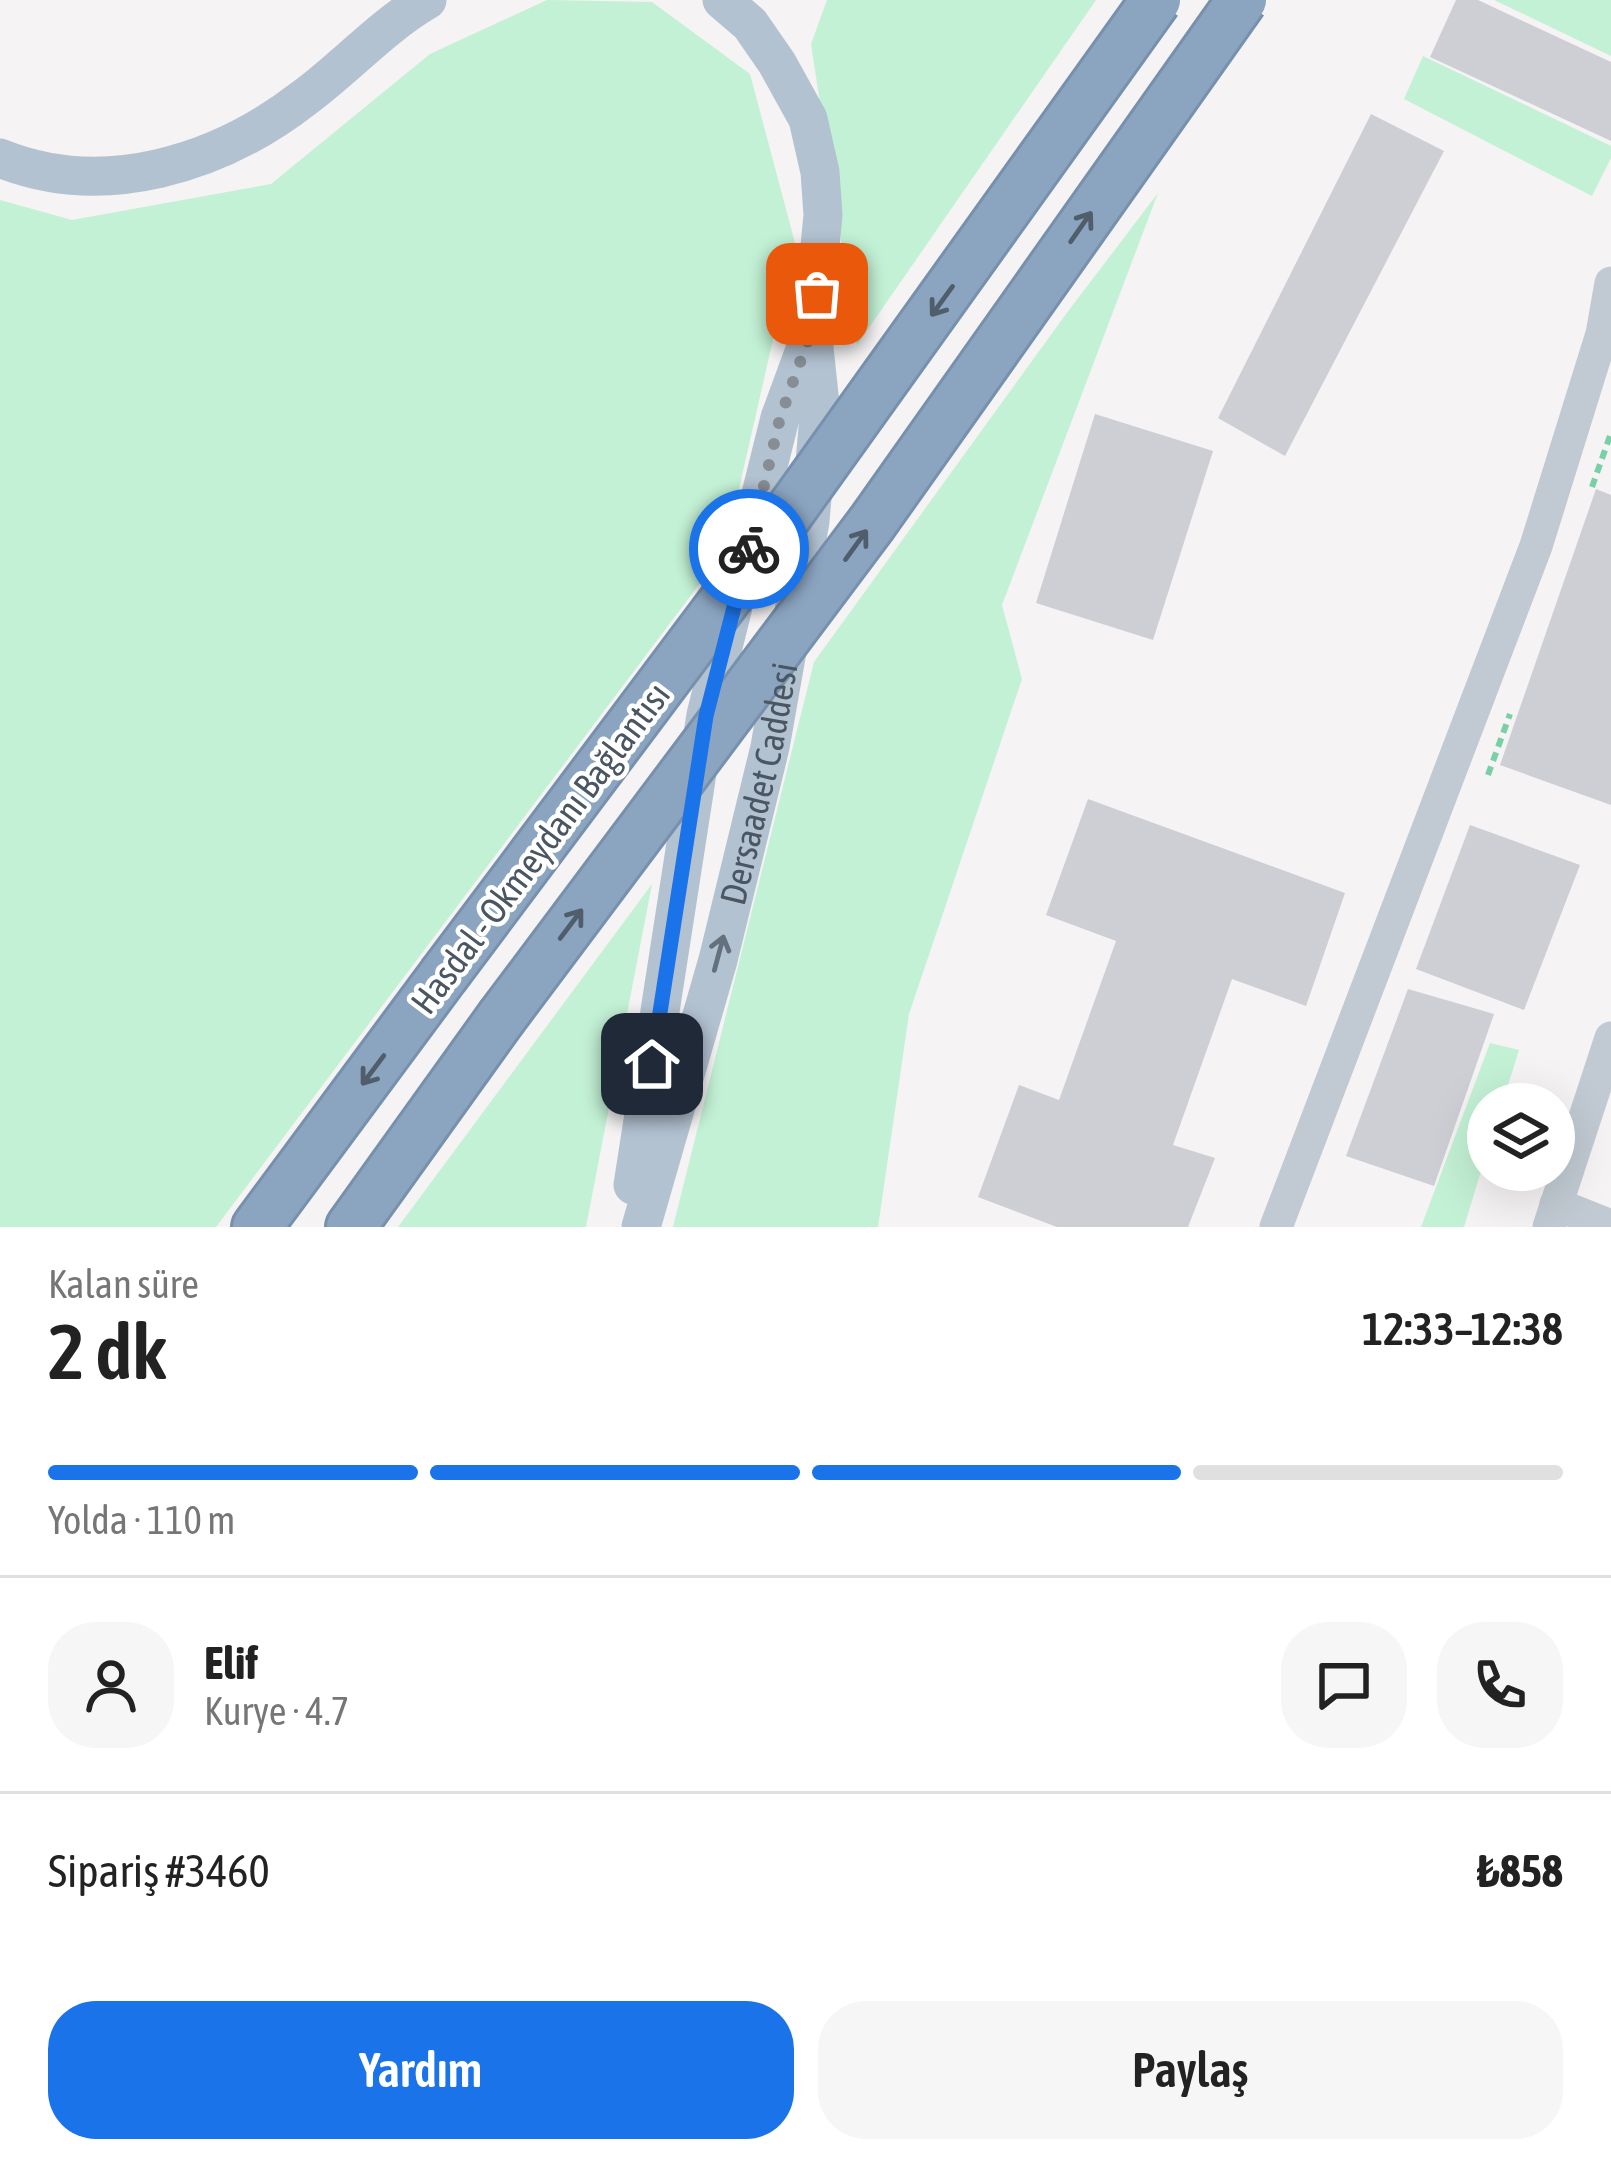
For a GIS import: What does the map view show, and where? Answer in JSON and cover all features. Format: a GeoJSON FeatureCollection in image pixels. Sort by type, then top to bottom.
{"type":"FeatureCollection","features":[{"type":"Feature","properties":{"kind":"highway","name":"Hasdal - Okmeydanı Bağlantısı"},"geometry":{"type":"LineString","coordinates":[[257,1227],[752,564],[1156,0]]}},
{"type":"Feature","properties":{"kind":"highway","name":"Hasdal - Okmeydanı Bağlantısı"},"geometry":{"type":"LineString","coordinates":[[351,1227],[501,1018],[872,523],[1242,0]]}},
{"type":"Feature","properties":{"kind":"main road"},"geometry":{"type":"LineString","coordinates":[[0,158],[46,172],[99,176],[148,172],[207,157],[254,134],[305,98],[427,0]]}},
{"type":"Feature","properties":{"kind":"main road","name":"Dersaadet Caddesi"},"geometry":{"type":"LineString","coordinates":[[641,1227],[718,960],[787,663],[810,520],[820,404],[812,329],[824,215],[808,119],[750,25],[722,0]]}},
{"type":"Feature","properties":{"kind":"main road","name":"Dersaadet Caddesi"},"geometry":{"type":"LineString","coordinates":[[630,1227],[638,1147],[706,716],[780,418],[812,329]]}},
{"type":"Feature","properties":{"kind":"street"},"geometry":{"type":"LineString","coordinates":[[1276,1227],[1536,546],[1606,325],[1611,283]]}},
{"type":"Feature","properties":{"kind":"street"},"geometry":{"type":"LineString","coordinates":[[1562,1217],[1611,1038]]}},
{"type":"Feature","properties":{"kind":"street"},"geometry":{"type":"LineString","coordinates":[[1562,1217],[1611,1095]]}},
{"type":"Feature","properties":{"kind":"street"},"geometry":{"type":"LineString","coordinates":[[1562,1217],[1611,1226]]}},
{"type":"Feature","properties":{"kind":"green space"},"geometry":{"type":"Polygon","coordinates":[[[547,0],[652,2],[750,74],[795,243],[725,550],[216,1227],[0,1227],[0,200],[72,220],[271,184],[430,54],[547,0]]]}},
{"type":"Feature","properties":{"kind":"green space"},"geometry":{"type":"Polygon","coordinates":[[[827,0],[1096,0],[857,345],[811,44],[827,0]]]}},
{"type":"Feature","properties":{"kind":"green space"},"geometry":{"type":"Polygon","coordinates":[[[1494,0],[1611,0],[1611,56],[1494,0]]]}},
{"type":"Feature","properties":{"kind":"green space"},"geometry":{"type":"Polygon","coordinates":[[[1423,56],[1611,146],[1611,158],[1592,196],[1404,99],[1423,56]]]}},
{"type":"Feature","properties":{"kind":"green space"},"geometry":{"type":"Polygon","coordinates":[[[1158,193],[1002,605],[1022,679],[909,1014],[878,1227],[673,1227],[814,662],[1158,193]]]}},
{"type":"Feature","properties":{"kind":"green space"},"geometry":{"type":"Polygon","coordinates":[[[652,884],[586,1227],[398,1227],[652,884]]]}},
{"type":"Feature","properties":{"kind":"green space"},"geometry":{"type":"Polygon","coordinates":[[[1490,1043],[1519,1050],[1509,1083],[1475,1083],[1490,1043]]]}},
{"type":"Feature","properties":{"kind":"green space"},"geometry":{"type":"Polygon","coordinates":[[[1467,1104],[1467,1191],[1475,1191],[1464,1227],[1421,1227],[1467,1104]]]}},
{"type":"Feature","properties":{"kind":"building"},"geometry":{"type":"Polygon","coordinates":[[[1456,0],[1478,0],[1611,62],[1611,141],[1430,57],[1456,0]]]}},
{"type":"Feature","properties":{"kind":"building"},"geometry":{"type":"Polygon","coordinates":[[[1371,114],[1444,151],[1285,456],[1218,418],[1371,114]]]}},
{"type":"Feature","properties":{"kind":"building"},"geometry":{"type":"Polygon","coordinates":[[[1095,414],[1213,451],[1153,640],[1036,603],[1095,414]]]}},
{"type":"Feature","properties":{"kind":"building"},"geometry":{"type":"Polygon","coordinates":[[[1596,489],[1611,495],[1611,805],[1500,765],[1596,489]]]}},
{"type":"Feature","properties":{"kind":"building"},"geometry":{"type":"Polygon","coordinates":[[[1088,799],[1345,893],[1306,1006],[1232,979],[1173,1145],[1215,1158],[1188,1227],[1057,1227],[978,1197],[1019,1085],[1059,1100],[1116,941],[1046,915],[1088,799]]]}},
{"type":"Feature","properties":{"kind":"building"},"geometry":{"type":"Polygon","coordinates":[[[1470,825],[1580,865],[1524,1010],[1416,969],[1470,825]]]}},
{"type":"Feature","properties":{"kind":"building"},"geometry":{"type":"Polygon","coordinates":[[[1408,989],[1494,1014],[1434,1186],[1346,1156],[1408,989]]]}},
{"type":"Feature","properties":{"kind":"way so far"},"geometry":{"type":"LineString","coordinates":[[749,549],[780,418],[812,329],[817,294]]}},
{"type":"Feature","properties":{"kind":"route"},"geometry":{"type":"LineString","coordinates":[[652,1064],[706,716],[749,549]]}}]}
